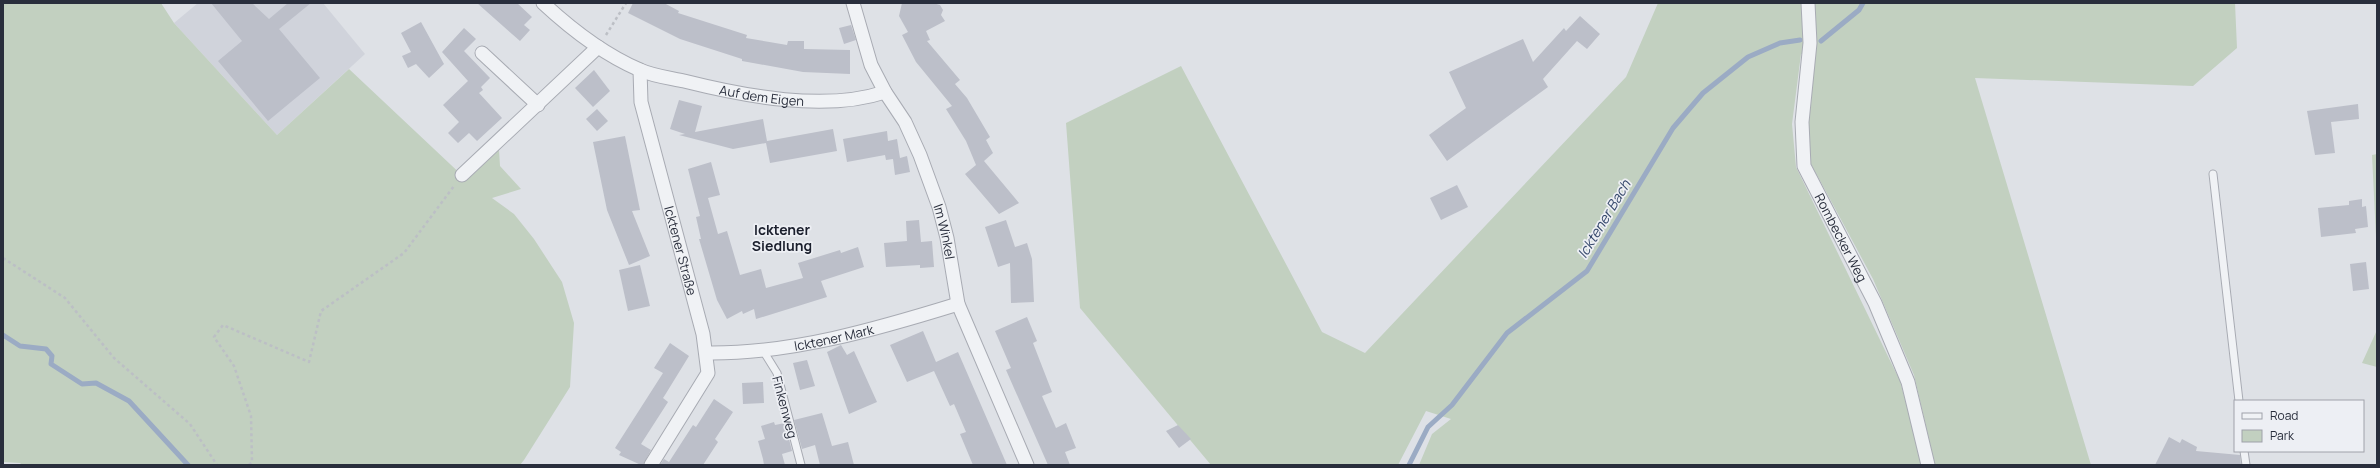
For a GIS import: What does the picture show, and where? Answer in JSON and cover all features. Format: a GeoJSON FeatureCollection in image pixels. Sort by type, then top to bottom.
{"type":"FeatureCollection","features":[{"type":"Feature","properties":{"kind":"street"},"geometry":{"type":"LineString","coordinates":[[543,3],[598,47],[640,70]]}},
{"type":"Feature","properties":{"kind":"street","name":"Im Winkel"},"geometry":{"type":"LineString","coordinates":[[853,3],[871,65],[885,92],[907,127],[920,155],[939,207],[951,259],[958,304],[1027,465]]}},
{"type":"Feature","properties":{"kind":"street","name":"Rombecker Weg"},"geometry":{"type":"LineString","coordinates":[[1808,3],[1810,43],[1802,122],[1804,166],[1875,303],[1908,382],[1928,465]]}},
{"type":"Feature","properties":{"kind":"street"},"geometry":{"type":"LineString","coordinates":[[462,175],[598,47]]}},
{"type":"Feature","properties":{"kind":"street"},"geometry":{"type":"LineString","coordinates":[[482,53],[538,105]]}},
{"type":"Feature","properties":{"kind":"street","name":"Auf dem Eigen"},"geometry":{"type":"LineString","coordinates":[[640,70],[742,94],[773,99],[850,100],[871,97],[885,92]]}},
{"type":"Feature","properties":{"kind":"street","name":"Icktener Straße"},"geometry":{"type":"LineString","coordinates":[[640,70],[641,102],[707,353],[708,373],[651,465]]}},
{"type":"Feature","properties":{"kind":"street","name":"Icktener Mark"},"geometry":{"type":"LineString","coordinates":[[707,353],[764,352],[840,337],[958,304]]}},
{"type":"Feature","properties":{"kind":"lane"},"geometry":{"type":"LineString","coordinates":[[2213,174],[2239,400]]}},
{"type":"Feature","properties":{"kind":"lane","name":"Finkenweg"},"geometry":{"type":"LineString","coordinates":[[764,352],[777,373],[801,465]]}},
{"type":"Feature","properties":{"kind":"lane"},"geometry":{"type":"LineString","coordinates":[[2244,452],[2246,465]]}},
{"type":"Feature","properties":{"kind":"path"},"geometry":{"type":"LineString","coordinates":[[598,47],[626,3]]}},
{"type":"Feature","properties":{"kind":"path"},"geometry":{"type":"LineString","coordinates":[[249,465],[252,462],[251,416],[234,366],[214,337],[223,325],[309,362],[321,311],[404,253],[462,175]]}},
{"type":"Feature","properties":{"kind":"path"},"geometry":{"type":"LineString","coordinates":[[3,258],[65,298],[114,358],[190,424],[217,465]]}},
{"type":"Feature","properties":{"kind":"shaded area"},"geometry":{"type":"Polygon","coordinates":[[[198,3],[323,3],[365,54],[277,135],[174,23],[198,3]]]}},
{"type":"Feature","properties":{"kind":"green space"},"geometry":{"type":"Polygon","coordinates":[[[3,3],[161,3],[174,23],[277,135],[349,69],[467,180],[499,150],[500,166],[521,189],[492,198],[514,214],[534,239],[562,282],[574,323],[570,387],[520,465],[22,465],[20,463],[3,462],[3,3]]]}},
{"type":"Feature","properties":{"kind":"green space"},"geometry":{"type":"Polygon","coordinates":[[[1658,3],[2235,3],[2237,48],[2193,86],[1975,78],[2091,465],[1935,465],[1914,375],[1873,279],[1810,162],[1807,116],[1811,106],[1814,57],[1801,54],[1792,124],[1796,167],[1900,381],[1923,465],[1419,465],[1432,434],[1451,419],[1426,411],[1398,465],[1211,465],[1080,308],[1066,123],[1181,66],[1322,332],[1365,353],[1626,77],[1658,3]]]}},
{"type":"Feature","properties":{"kind":"green space"},"geometry":{"type":"Polygon","coordinates":[[[2377,154],[2377,257],[2372,155],[2377,154]]]}},
{"type":"Feature","properties":{"kind":"green space"},"geometry":{"type":"Polygon","coordinates":[[[2377,330],[2377,367],[2362,363],[2377,330]]]}},
{"type":"Feature","properties":{"kind":"building"},"geometry":{"type":"Polygon","coordinates":[[[211,3],[252,3],[269,19],[288,3],[311,3],[279,29],[320,78],[268,121],[218,61],[242,41],[211,3]]]}},
{"type":"Feature","properties":{"kind":"building"},"geometry":{"type":"Polygon","coordinates":[[[477,3],[517,3],[532,17],[524,25],[530,30],[520,41],[477,3]]]}},
{"type":"Feature","properties":{"kind":"building"},"geometry":{"type":"Polygon","coordinates":[[[633,3],[664,3],[679,11],[678,13],[747,35],[746,38],[787,45],[788,41],[804,41],[804,49],[850,50],[850,74],[803,72],[742,61],[742,59],[680,39],[628,13],[633,3]]]}},
{"type":"Feature","properties":{"kind":"building"},"geometry":{"type":"Polygon","coordinates":[[[902,3],[933,3],[940,5],[943,10],[941,15],[945,21],[926,31],[930,40],[927,41],[960,80],[955,84],[967,98],[990,137],[986,140],[993,153],[984,161],[1019,203],[999,214],[965,174],[976,165],[966,141],[946,109],[952,106],[916,62],[902,35],[908,32],[899,16],[902,3]]]}},
{"type":"Feature","properties":{"kind":"building"},"geometry":{"type":"Polygon","coordinates":[[[1580,16],[1600,34],[1587,49],[1577,41],[1543,79],[1548,87],[1447,161],[1429,135],[1466,108],[1449,72],[1523,39],[1533,62],[1564,28],[1566,31],[1580,16]]]}},
{"type":"Feature","properties":{"kind":"building"},"geometry":{"type":"Polygon","coordinates":[[[421,22],[444,64],[429,78],[416,64],[408,68],[402,56],[411,52],[401,33],[421,22]]]}},
{"type":"Feature","properties":{"kind":"building"},"geometry":{"type":"Polygon","coordinates":[[[851,25],[856,40],[844,44],[839,28],[851,25]]]}},
{"type":"Feature","properties":{"kind":"building"},"geometry":{"type":"Polygon","coordinates":[[[464,28],[476,39],[464,51],[490,78],[481,87],[483,90],[479,93],[502,118],[477,141],[469,133],[458,143],[448,133],[459,122],[443,105],[468,81],[442,52],[464,28]]]}},
{"type":"Feature","properties":{"kind":"building"},"geometry":{"type":"Polygon","coordinates":[[[594,70],[610,91],[593,107],[575,88],[594,70]]]}},
{"type":"Feature","properties":{"kind":"building"},"geometry":{"type":"Polygon","coordinates":[[[679,100],[702,106],[695,132],[763,119],[767,141],[833,129],[837,151],[770,163],[766,143],[733,149],[679,135],[685,134],[670,129],[679,100]]]}},
{"type":"Feature","properties":{"kind":"building"},"geometry":{"type":"Polygon","coordinates":[[[2358,104],[2359,119],[2331,122],[2335,153],[2315,155],[2307,111],[2358,104]]]}},
{"type":"Feature","properties":{"kind":"building"},"geometry":{"type":"Polygon","coordinates":[[[597,109],[608,121],[597,131],[586,119],[597,109]]]}},
{"type":"Feature","properties":{"kind":"building"},"geometry":{"type":"Polygon","coordinates":[[[887,131],[888,141],[897,139],[900,158],[907,156],[910,172],[895,175],[893,159],[886,160],[885,155],[847,162],[843,139],[887,131]]]}},
{"type":"Feature","properties":{"kind":"building"},"geometry":{"type":"Polygon","coordinates":[[[625,136],[640,210],[632,211],[650,256],[629,265],[607,210],[593,142],[625,136]]]}},
{"type":"Feature","properties":{"kind":"building"},"geometry":{"type":"Polygon","coordinates":[[[711,162],[720,195],[708,198],[718,234],[727,231],[740,275],[761,269],[766,288],[803,278],[798,263],[840,250],[841,253],[858,247],[864,267],[821,281],[827,297],[756,319],[754,309],[743,314],[742,311],[727,319],[717,300],[699,239],[701,239],[696,217],[700,216],[688,169],[711,162]]]}},
{"type":"Feature","properties":{"kind":"building"},"geometry":{"type":"Polygon","coordinates":[[[1457,185],[1468,207],[1441,220],[1430,198],[1457,185]]]}},
{"type":"Feature","properties":{"kind":"building"},"geometry":{"type":"Polygon","coordinates":[[[2362,199],[2362,207],[2366,206],[2368,227],[2355,229],[2356,233],[2321,237],[2318,208],[2349,205],[2349,201],[2362,199]]]}},
{"type":"Feature","properties":{"kind":"building"},"geometry":{"type":"Polygon","coordinates":[[[919,220],[921,242],[932,241],[934,267],[920,268],[920,265],[886,267],[884,243],[907,241],[906,221],[919,220]]]}},
{"type":"Feature","properties":{"kind":"building"},"geometry":{"type":"Polygon","coordinates":[[[1006,220],[1015,247],[1027,243],[1032,259],[1034,302],[1011,303],[1010,263],[998,267],[985,227],[1006,220]]]}},
{"type":"Feature","properties":{"kind":"building"},"geometry":{"type":"Polygon","coordinates":[[[2366,262],[2369,289],[2353,291],[2350,264],[2366,262]]]}},
{"type":"Feature","properties":{"kind":"building"},"geometry":{"type":"Polygon","coordinates":[[[640,265],[650,306],[628,311],[619,270],[640,265]]]}},
{"type":"Feature","properties":{"kind":"building"},"geometry":{"type":"Polygon","coordinates":[[[1027,317],[1037,341],[1033,343],[1052,392],[1042,396],[1056,428],[1066,423],[1076,448],[1065,452],[1070,465],[1048,465],[1006,370],[1011,368],[995,331],[1027,317]]]}},
{"type":"Feature","properties":{"kind":"building"},"geometry":{"type":"Polygon","coordinates":[[[923,331],[936,362],[958,352],[1007,465],[973,465],[960,434],[966,432],[954,404],[950,406],[934,371],[907,382],[890,345],[923,331]]]}},
{"type":"Feature","properties":{"kind":"building"},"geometry":{"type":"Polygon","coordinates":[[[670,343],[689,356],[663,398],[668,402],[641,444],[651,450],[643,465],[641,465],[619,455],[621,452],[615,448],[663,373],[654,368],[670,343]]]}},
{"type":"Feature","properties":{"kind":"building"},"geometry":{"type":"Polygon","coordinates":[[[841,345],[847,355],[854,351],[877,402],[849,414],[827,352],[841,345]]]}},
{"type":"Feature","properties":{"kind":"building"},"geometry":{"type":"Polygon","coordinates":[[[807,360],[815,386],[800,390],[793,363],[807,360]]]}},
{"type":"Feature","properties":{"kind":"building"},"geometry":{"type":"Polygon","coordinates":[[[763,382],[764,403],[743,404],[742,383],[763,382]]]}},
{"type":"Feature","properties":{"kind":"building"},"geometry":{"type":"Polygon","coordinates":[[[714,399],[733,412],[715,439],[718,442],[703,465],[660,465],[664,459],[669,462],[693,425],[696,427],[714,399]]]}},
{"type":"Feature","properties":{"kind":"building"},"geometry":{"type":"Polygon","coordinates":[[[822,413],[832,446],[848,442],[854,465],[820,465],[815,445],[802,449],[794,420],[822,413]]]}},
{"type":"Feature","properties":{"kind":"building"},"geometry":{"type":"Polygon","coordinates":[[[774,422],[775,425],[785,423],[792,451],[782,454],[785,465],[764,465],[758,441],[765,439],[761,426],[774,422]]]}},
{"type":"Feature","properties":{"kind":"building"},"geometry":{"type":"Polygon","coordinates":[[[1178,425],[1191,439],[1179,448],[1166,431],[1178,425]]]}},
{"type":"Feature","properties":{"kind":"building"},"geometry":{"type":"Polygon","coordinates":[[[2169,437],[2180,443],[2182,439],[2197,447],[2196,451],[2240,455],[2241,465],[2155,465],[2169,437]]]}},
{"type":"Feature","properties":{"kind":"waterway","name":"Icktener Bach"},"geometry":{"type":"LineString","coordinates":[[1821,41],[1859,10],[1863,3]]}},
{"type":"Feature","properties":{"kind":"waterway","name":"Icktener Bach"},"geometry":{"type":"LineString","coordinates":[[1409,465],[1428,427],[1452,405],[1507,333],[1587,271],[1673,128],[1703,93],[1748,57],[1780,43],[1800,40]]}},
{"type":"Feature","properties":{"kind":"waterway","name":"Icktener Bach"},"geometry":{"type":"LineString","coordinates":[[3,335],[20,346],[46,349],[52,356],[51,364],[82,384],[96,383],[129,401],[188,465]]}},
{"type":"Feature","properties":{"kind":"district","name":"Icktener Siedlung"},"geometry":{"type":"Point","coordinates":[782,238]}}]}
